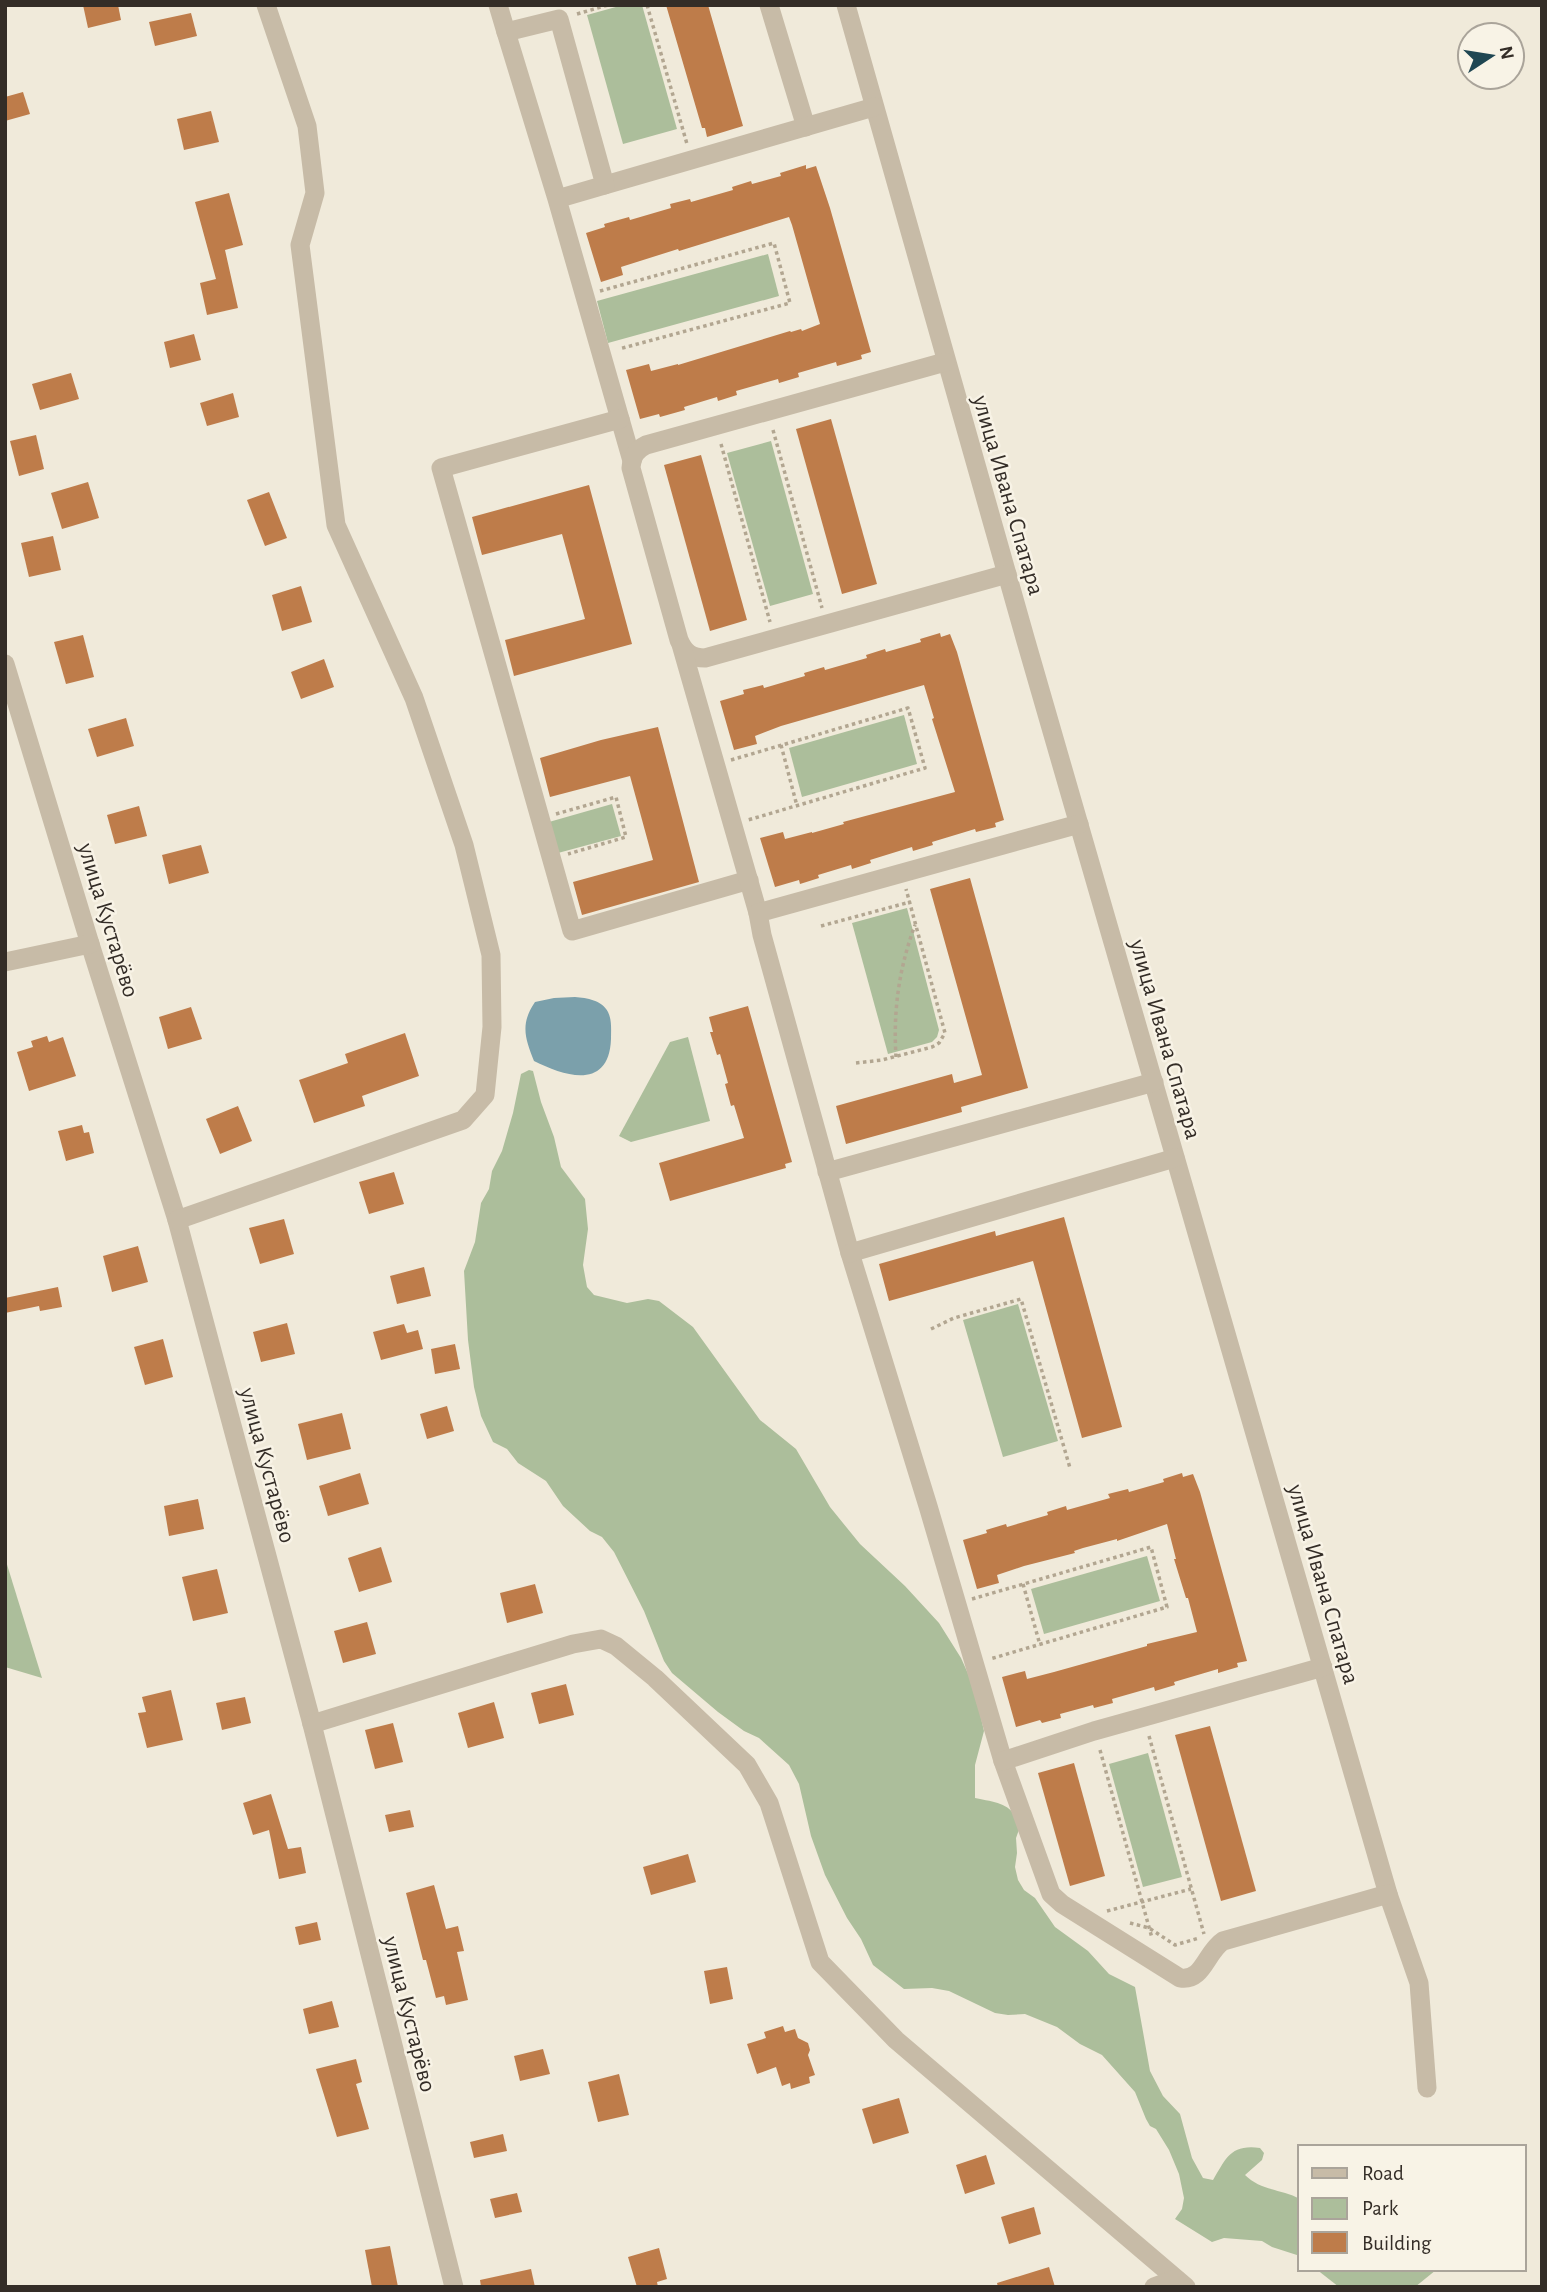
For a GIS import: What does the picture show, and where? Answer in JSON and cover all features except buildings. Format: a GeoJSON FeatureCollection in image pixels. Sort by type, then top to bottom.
{"type":"FeatureCollection","features":[{"type":"Feature","properties":{"kind":"street"},"geometry":{"type":"LineString","coordinates":[[177,1220],[463,1120],[485,1096],[492,1027],[491,955],[464,845],[414,698],[336,525],[300,245],[314,193],[307,126],[266,5]]}},
{"type":"Feature","properties":{"kind":"street"},"geometry":{"type":"LineString","coordinates":[[498,5],[632,461]]}},
{"type":"Feature","properties":{"kind":"street"},"geometry":{"type":"LineString","coordinates":[[769,5],[806,127]]}},
{"type":"Feature","properties":{"kind":"street","name":"улица Ивана Спатара"},"geometry":{"type":"LineString","coordinates":[[846,5],[945,362],[1388,1894],[1419,1983],[1427,2088]]}},
{"type":"Feature","properties":{"kind":"street"},"geometry":{"type":"LineString","coordinates":[[506,32],[559,19],[605,185]]}},
{"type":"Feature","properties":{"kind":"street"},"geometry":{"type":"LineString","coordinates":[[557,199],[874,107]]}},
{"type":"Feature","properties":{"kind":"street"},"geometry":{"type":"LineString","coordinates":[[945,362],[646,445],[634,453],[631,468],[749,880],[850,1252],[1003,1761],[1048,1888],[1056,1899],[1180,1978],[1192,1978],[1218,1943],[1229,1938],[1388,1894]]}},
{"type":"Feature","properties":{"kind":"street"},"geometry":{"type":"LineString","coordinates":[[620,419],[441,468],[572,931],[749,880]]}},
{"type":"Feature","properties":{"kind":"street"},"geometry":{"type":"LineString","coordinates":[[682,648],[689,654],[705,658],[1007,574]]}},
{"type":"Feature","properties":{"kind":"street","name":"улица Кустарёво"},"geometry":{"type":"LineString","coordinates":[[5,664],[177,1220],[312,1724],[454,2287]]}},
{"type":"Feature","properties":{"kind":"street"},"geometry":{"type":"LineString","coordinates":[[758,913],[1079,824]]}},
{"type":"Feature","properties":{"kind":"street"},"geometry":{"type":"LineString","coordinates":[[5,962],[90,944]]}},
{"type":"Feature","properties":{"kind":"street"},"geometry":{"type":"LineString","coordinates":[[827,1172],[1154,1082]]}},
{"type":"Feature","properties":{"kind":"street"},"geometry":{"type":"LineString","coordinates":[[850,1252],[1175,1158]]}},
{"type":"Feature","properties":{"kind":"street"},"geometry":{"type":"LineString","coordinates":[[312,1724],[573,1644],[601,1639],[616,1646],[655,1678],[747,1765],[758,1780],[769,1803],[820,1962],[896,2040],[1181,2283]]}},
{"type":"Feature","properties":{"kind":"street"},"geometry":{"type":"LineString","coordinates":[[1003,1761],[1094,1731],[1323,1667]]}},
{"type":"Feature","properties":{"kind":"street"},"geometry":{"type":"LineString","coordinates":[[1154,2287],[1181,2283]]}},
{"type":"Feature","properties":{"kind":"path"},"geometry":{"type":"LineString","coordinates":[[559,19],[608,5]]}},
{"type":"Feature","properties":{"kind":"path"},"geometry":{"type":"LineString","coordinates":[[647,5],[692,160]]}},
{"type":"Feature","properties":{"kind":"path"},"geometry":{"type":"LineString","coordinates":[[584,295],[774,243],[790,303],[601,354]]}},
{"type":"Feature","properties":{"kind":"path"},"geometry":{"type":"LineString","coordinates":[[768,411],[827,624]]}},
{"type":"Feature","properties":{"kind":"path"},"geometry":{"type":"LineString","coordinates":[[716,425],[775,639]]}},
{"type":"Feature","properties":{"kind":"path"},"geometry":{"type":"LineString","coordinates":[[716,764],[908,708],[925,768],[733,825]]}},
{"type":"Feature","properties":{"kind":"path"},"geometry":{"type":"LineString","coordinates":[[781,745],[797,806]]}},
{"type":"Feature","properties":{"kind":"path"},"geometry":{"type":"LineString","coordinates":[[540,819],[616,797],[626,837],[552,859]]}},
{"type":"Feature","properties":{"kind":"path"},"geometry":{"type":"LineString","coordinates":[[856,1063],[896,1057],[932,1047],[939,1043],[945,1033],[902,873]]}},
{"type":"Feature","properties":{"kind":"path"},"geometry":{"type":"LineString","coordinates":[[821,926],[910,902]]}},
{"type":"Feature","properties":{"kind":"path"},"geometry":{"type":"LineString","coordinates":[[896,1057],[898,989],[905,955],[916,923]]}},
{"type":"Feature","properties":{"kind":"path"},"geometry":{"type":"LineString","coordinates":[[931,1329],[954,1318],[1021,1299],[1070,1468]]}},
{"type":"Feature","properties":{"kind":"path"},"geometry":{"type":"LineString","coordinates":[[957,1603],[1151,1547],[1167,1607],[974,1664]]}},
{"type":"Feature","properties":{"kind":"path"},"geometry":{"type":"LineString","coordinates":[[1023,1584],[1040,1645]]}},
{"type":"Feature","properties":{"kind":"path"},"geometry":{"type":"LineString","coordinates":[[1144,1717],[1209,1954]]}},
{"type":"Feature","properties":{"kind":"path"},"geometry":{"type":"LineString","coordinates":[[1094,1731],[1159,1965]]}},
{"type":"Feature","properties":{"kind":"path"},"geometry":{"type":"LineString","coordinates":[[1077,1913],[1095,1914],[1191,1889]]}},
{"type":"Feature","properties":{"kind":"green space"},"geometry":{"type":"Polygon","coordinates":[[[623,5],[642,5],[677,129],[623,144],[587,15],[623,5]]]}},
{"type":"Feature","properties":{"kind":"green space"},"geometry":{"type":"Polygon","coordinates":[[[768,254],[779,296],[608,343],[597,301],[768,254]]]}},
{"type":"Feature","properties":{"kind":"green space"},"geometry":{"type":"Polygon","coordinates":[[[771,441],[813,594],[770,606],[727,453],[771,441]]]}},
{"type":"Feature","properties":{"kind":"green space"},"geometry":{"type":"Polygon","coordinates":[[[904,715],[917,764],[802,797],[789,748],[904,715]]]}},
{"type":"Feature","properties":{"kind":"green space"},"geometry":{"type":"Polygon","coordinates":[[[612,804],[621,836],[558,853],[549,822],[612,804]]]}},
{"type":"Feature","properties":{"kind":"green space"},"geometry":{"type":"Polygon","coordinates":[[[907,908],[939,1030],[932,1042],[888,1054],[852,923],[907,908]]]}},
{"type":"Feature","properties":{"kind":"green space"},"geometry":{"type":"Polygon","coordinates":[[[688,1037],[710,1121],[631,1142],[619,1136],[670,1042],[688,1037]]]}},
{"type":"Feature","properties":{"kind":"green space"},"geometry":{"type":"Polygon","coordinates":[[[533,1071],[561,1167],[585,1199],[588,1229],[583,1265],[587,1287],[594,1295],[627,1303],[648,1299],[659,1301],[693,1327],[760,1420],[796,1449],[830,1507],[860,1544],[905,1586],[939,1623],[961,1658],[974,1687],[984,1731],[975,1765],[975,1798],[1007,1807],[1021,1824],[1016,1838],[1015,1867],[1018,1880],[1024,1890],[1035,1898],[1055,1927],[1088,1951],[1109,1974],[1135,1987],[1150,2071],[1163,2096],[1180,2114],[1192,2158],[1203,2178],[1213,2180],[1235,2151],[1250,2147],[1260,2148],[1264,2153],[1262,2160],[1245,2175],[1258,2184],[1298,2198],[1298,2255],[1262,2241],[1224,2238],[1212,2242],[1175,2219],[1182,2209],[1184,2198],[1179,2174],[1169,2150],[1156,2129],[1150,2126],[1135,2092],[1102,2055],[1080,2044],[1057,2027],[1025,2014],[995,2013],[949,1991],[932,1988],[904,1989],[873,1965],[825,1875],[811,1836],[799,1784],[789,1765],[759,1738],[744,1731],[718,1712],[672,1673],[614,1552],[602,1537],[590,1531],[563,1506],[546,1481],[518,1463],[507,1449],[493,1442],[481,1416],[474,1387],[464,1271],[475,1242],[481,1203],[489,1189],[492,1171],[502,1151],[513,1113],[521,1074],[533,1071]]]}},
{"type":"Feature","properties":{"kind":"green space"},"geometry":{"type":"Polygon","coordinates":[[[1018,1304],[1058,1441],[1003,1457],[963,1320],[1018,1304]]]}},
{"type":"Feature","properties":{"kind":"green space"},"geometry":{"type":"Polygon","coordinates":[[[1147,1556],[1160,1601],[1044,1634],[1031,1589],[1147,1556]]]}},
{"type":"Feature","properties":{"kind":"green space"},"geometry":{"type":"Polygon","coordinates":[[[5,1558],[42,1678],[5,1667],[5,1558]]]}},
{"type":"Feature","properties":{"kind":"green space"},"geometry":{"type":"Polygon","coordinates":[[[1148,1753],[1182,1877],[1143,1887],[1109,1764],[1148,1753]]]}},
{"type":"Feature","properties":{"kind":"green space"},"geometry":{"type":"Polygon","coordinates":[[[1319,2271],[1435,2271],[1415,2287],[1339,2287],[1319,2271]]]}},
{"type":"Feature","properties":{"kind":"water"},"geometry":{"type":"Polygon","coordinates":[[[575,997],[598,1002],[608,1012],[611,1022],[611,1039],[603,1066],[594,1073],[584,1075],[572,1075],[534,1061],[526,1031],[527,1017],[535,1002],[575,997]]]}}]}
